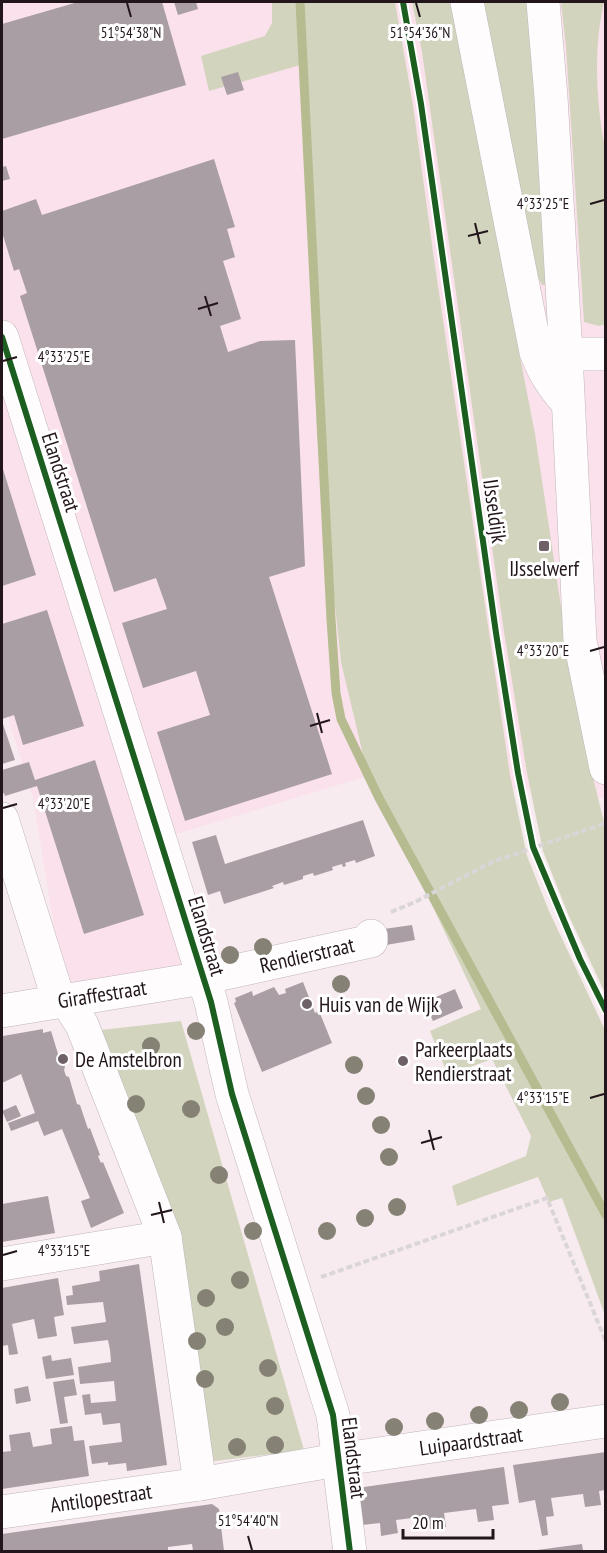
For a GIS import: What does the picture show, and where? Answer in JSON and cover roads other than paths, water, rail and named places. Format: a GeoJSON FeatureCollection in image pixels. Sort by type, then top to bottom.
{"type":"FeatureCollection","features":[{"type":"Feature","properties":{"kind":"street"},"geometry":{"type":"LineString","coordinates":[[467,2],[536,352],[552,386],[567,402]]}},
{"type":"Feature","properties":{"kind":"street"},"geometry":{"type":"LineString","coordinates":[[543,2],[551,97],[567,402],[591,600],[580,641],[597,683],[606,768]]}},
{"type":"Feature","properties":{"kind":"street","name":"Elandstraat"},"geometry":{"type":"LineString","coordinates":[[2,341],[211,1002],[232,1094],[333,1415],[350,1551]]}},
{"type":"Feature","properties":{"kind":"street"},"geometry":{"type":"LineString","coordinates":[[566,354],[606,354]]}},
{"type":"Feature","properties":{"kind":"street"},"geometry":{"type":"LineString","coordinates":[[2,819],[62,1000],[82,1025],[165,1237],[200,1484]]}},
{"type":"Feature","properties":{"kind":"street","name":"Rendierstraat"},"geometry":{"type":"LineString","coordinates":[[203,978],[370,941],[371,936]]}},
{"type":"Feature","properties":{"kind":"street","name":"Giraffestraat"},"geometry":{"type":"LineString","coordinates":[[2,1011],[203,978]]}},
{"type":"Feature","properties":{"kind":"street"},"geometry":{"type":"LineString","coordinates":[[2,1264],[165,1237]]}},
{"type":"Feature","properties":{"kind":"street","name":"Luipaardstraat"},"geometry":{"type":"LineString","coordinates":[[200,1484],[337,1460],[606,1421]]}},
{"type":"Feature","properties":{"kind":"street","name":"Antilopestraat"},"geometry":{"type":"LineString","coordinates":[[2,1512],[200,1484]]}},
{"type":"Feature","properties":{"kind":"waterway"},"geometry":{"type":"LineString","coordinates":[[300,2],[331,619],[336,693],[341,719],[379,798],[606,1215]]}},
{"type":"Feature","properties":{"kind":"place","name":"IJsselwerf"},"geometry":{"type":"Point","coordinates":[544,546]}},
{"type":"Feature","properties":{"kind":"place","name":"Huis van de Wijk"},"geometry":{"type":"Point","coordinates":[307,1004]}},
{"type":"Feature","properties":{"kind":"place","name":"De Amstelbron"},"geometry":{"type":"Point","coordinates":[63,1059]}},
{"type":"Feature","properties":{"kind":"place","name":"Parkeerplaats Rendierstraat"},"geometry":{"type":"Point","coordinates":[403,1061]}}]}
